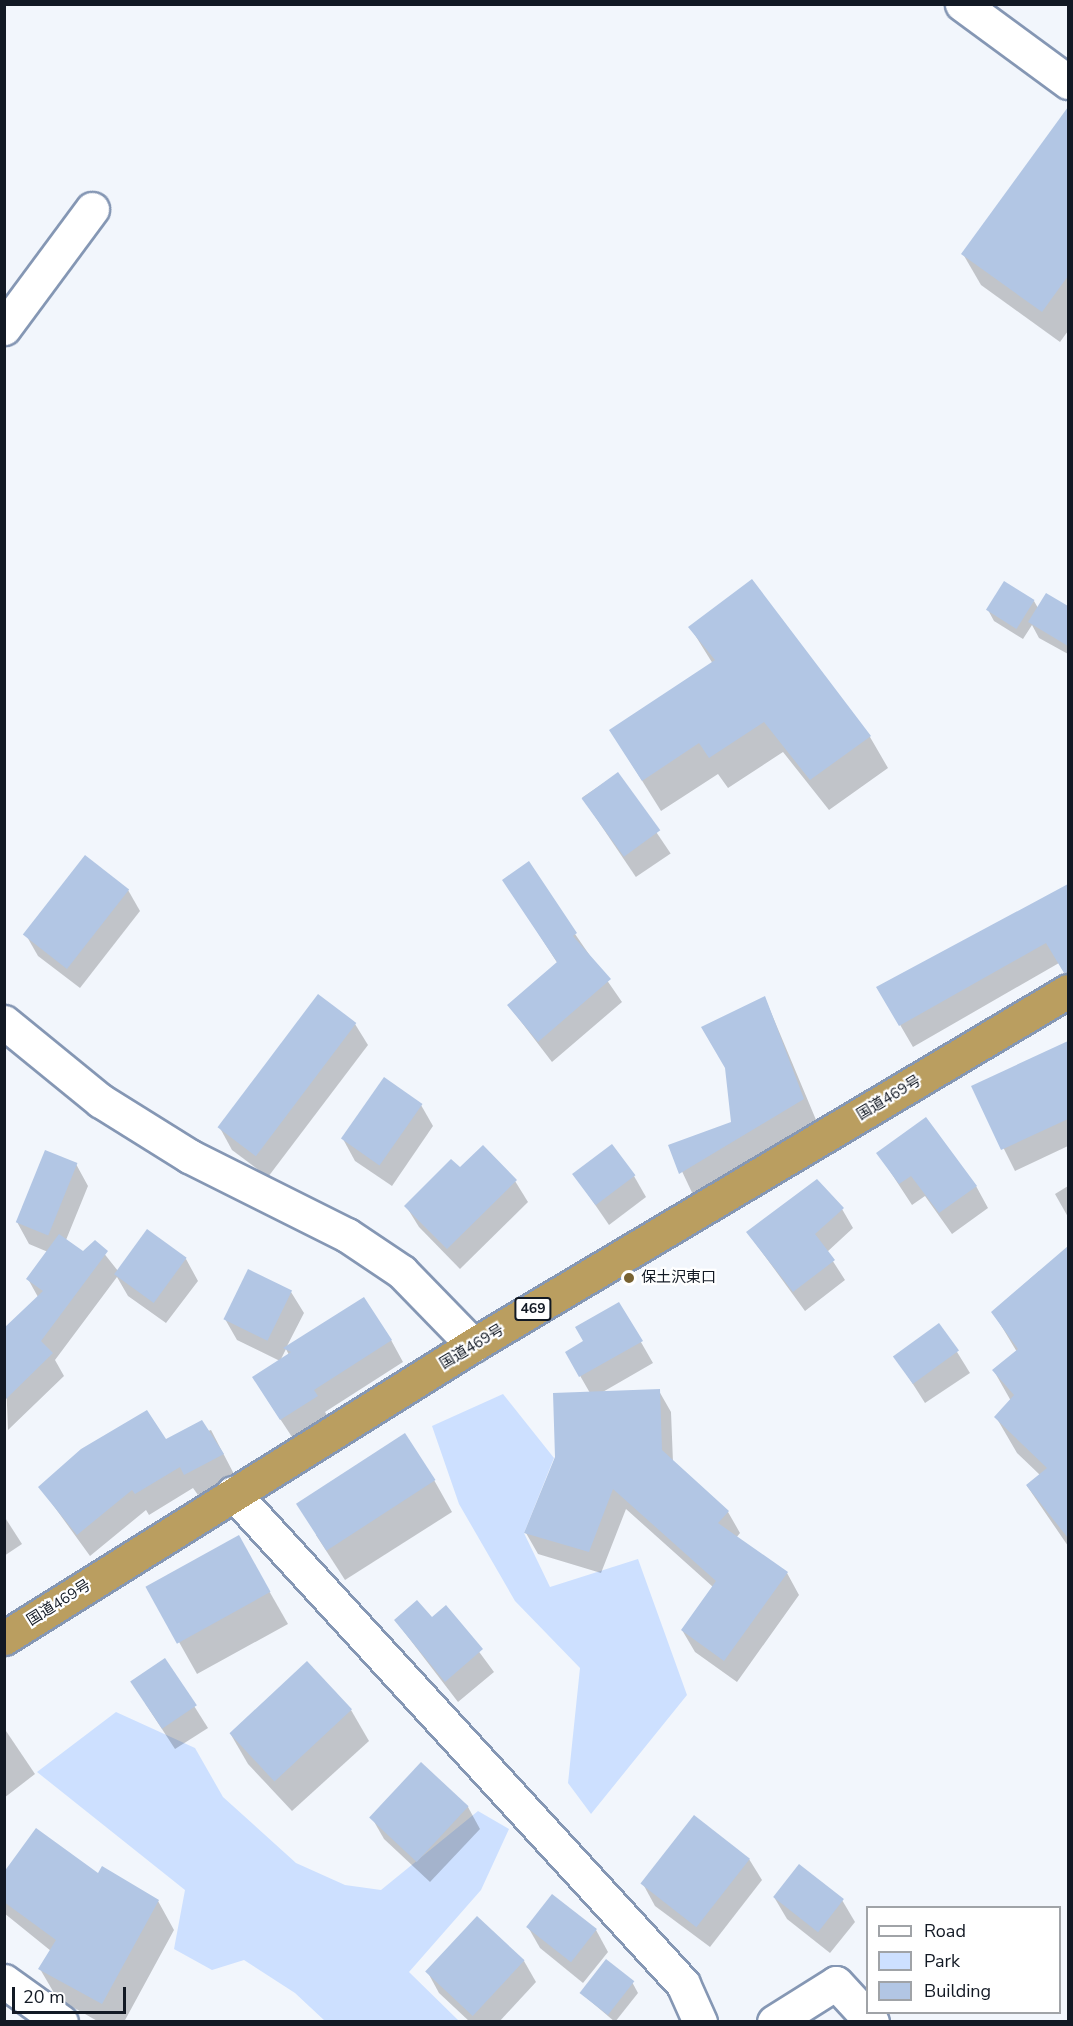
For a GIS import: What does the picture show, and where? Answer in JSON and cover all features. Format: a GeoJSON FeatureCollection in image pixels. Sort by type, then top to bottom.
{"type":"FeatureCollection","features":[{"type":"Feature","properties":{"kind":"highway","name":"国道469号"},"geometry":{"type":"LineString","coordinates":[[4,1638],[473,1345],[1068,991]]}},
{"type":"Feature","properties":{"kind":"street"},"geometry":{"type":"LineString","coordinates":[[962,4],[1068,82]]}},
{"type":"Feature","properties":{"kind":"street"},"geometry":{"type":"LineString","coordinates":[[4,328],[92,209]]}},
{"type":"Feature","properties":{"kind":"street"},"geometry":{"type":"LineString","coordinates":[[4,1022],[101,1101],[189,1156],[347,1235],[402,1272],[473,1345]]}},
{"type":"Feature","properties":{"kind":"street"},"geometry":{"type":"LineString","coordinates":[[233,1493],[683,1984],[700,2022]]}},
{"type":"Feature","properties":{"kind":"street"},"geometry":{"type":"LineString","coordinates":[[4,1981],[62,2022]]}},
{"type":"Feature","properties":{"kind":"street"},"geometry":{"type":"LineString","coordinates":[[774,2022],[836,1983],[872,2022]]}},
{"type":"Feature","properties":{"kind":"green space"},"geometry":{"type":"Polygon","coordinates":[[[503,1394],[554,1458],[524,1533],[550,1587],[638,1559],[687,1695],[591,1814],[568,1783],[580,1668],[515,1601],[459,1504],[432,1426],[503,1394]]]}},
{"type":"Feature","properties":{"kind":"green space"},"geometry":{"type":"Polygon","coordinates":[[[116,1712],[195,1748],[223,1797],[296,1863],[345,1885],[381,1890],[478,1811],[509,1829],[481,1890],[409,1972],[459,2021],[325,2021],[295,1993],[244,1960],[212,1970],[174,1949],[185,1890],[37,1772],[116,1712]]]}},
{"type":"Feature","properties":{"kind":"building"},"geometry":{"type":"Polygon","coordinates":[[[1068,107],[1068,276],[1042,312],[961,254],[1068,107]]]}},
{"type":"Feature","properties":{"kind":"building"},"geometry":{"type":"Polygon","coordinates":[[[752,579],[871,736],[810,780],[764,722],[709,758],[699,743],[642,781],[609,730],[715,660],[688,627],[752,579]]]}},
{"type":"Feature","properties":{"kind":"building"},"geometry":{"type":"Polygon","coordinates":[[[1004,581],[1035,600],[1017,629],[986,610],[1004,581]]]}},
{"type":"Feature","properties":{"kind":"building"},"geometry":{"type":"Polygon","coordinates":[[[1046,593],[1068,606],[1068,646],[1028,622],[1046,593]]]}},
{"type":"Feature","properties":{"kind":"building"},"geometry":{"type":"Polygon","coordinates":[[[618,772],[660,830],[624,857],[582,798],[618,772]]]}},
{"type":"Feature","properties":{"kind":"building"},"geometry":{"type":"Polygon","coordinates":[[[85,855],[129,889],[67,969],[23,935],[85,855]]]}},
{"type":"Feature","properties":{"kind":"building"},"geometry":{"type":"Polygon","coordinates":[[[529,861],[577,933],[573,936],[611,979],[538,1042],[507,1005],[557,962],[502,880],[529,861]]]}},
{"type":"Feature","properties":{"kind":"building"},"geometry":{"type":"Polygon","coordinates":[[[1068,884],[1068,972],[1064,973],[1046,943],[899,1026],[876,987],[1068,884]]]}},
{"type":"Feature","properties":{"kind":"building"},"geometry":{"type":"Polygon","coordinates":[[[318,994],[356,1023],[256,1156],[217,1127],[318,994]]]}},
{"type":"Feature","properties":{"kind":"building"},"geometry":{"type":"Polygon","coordinates":[[[765,996],[804,1099],[679,1174],[668,1145],[731,1122],[725,1068],[701,1027],[765,996]]]}},
{"type":"Feature","properties":{"kind":"building"},"geometry":{"type":"Polygon","coordinates":[[[1068,1041],[1068,1119],[1001,1150],[971,1086],[1068,1041]]]}},
{"type":"Feature","properties":{"kind":"building"},"geometry":{"type":"Polygon","coordinates":[[[384,1077],[423,1104],[379,1165],[341,1138],[384,1077]]]}},
{"type":"Feature","properties":{"kind":"building"},"geometry":{"type":"Polygon","coordinates":[[[926,1117],[977,1186],[939,1213],[911,1176],[899,1184],[876,1153],[926,1117]]]}},
{"type":"Feature","properties":{"kind":"building"},"geometry":{"type":"Polygon","coordinates":[[[612,1144],[635,1175],[596,1205],[572,1174],[612,1144]]]}},
{"type":"Feature","properties":{"kind":"building"},"geometry":{"type":"Polygon","coordinates":[[[483,1145],[517,1180],[447,1249],[404,1206],[451,1159],[460,1167],[483,1145]]]}},
{"type":"Feature","properties":{"kind":"building"},"geometry":{"type":"Polygon","coordinates":[[[45,1150],[77,1163],[48,1235],[16,1222],[45,1150]]]}},
{"type":"Feature","properties":{"kind":"building"},"geometry":{"type":"Polygon","coordinates":[[[817,1179],[844,1208],[815,1234],[835,1260],[793,1292],[746,1232],[817,1179]]]}},
{"type":"Feature","properties":{"kind":"building"},"geometry":{"type":"Polygon","coordinates":[[[147,1229],[187,1258],[154,1303],[114,1274],[147,1229]]]}},
{"type":"Feature","properties":{"kind":"building"},"geometry":{"type":"Polygon","coordinates":[[[59,1234],[83,1251],[95,1240],[108,1251],[41,1341],[53,1353],[4,1401],[4,1328],[43,1291],[26,1279],[59,1234]]]}},
{"type":"Feature","properties":{"kind":"building"},"geometry":{"type":"Polygon","coordinates":[[[1068,1246],[1068,1538],[1026,1485],[1047,1468],[994,1417],[1014,1395],[992,1370],[1018,1349],[991,1312],[1068,1246]]]}},
{"type":"Feature","properties":{"kind":"building"},"geometry":{"type":"Polygon","coordinates":[[[248,1269],[292,1290],[267,1341],[223,1319],[248,1269]]]}},
{"type":"Feature","properties":{"kind":"building"},"geometry":{"type":"Polygon","coordinates":[[[364,1297],[392,1340],[314,1390],[318,1396],[280,1420],[252,1377],[291,1352],[283,1348],[364,1297]]]}},
{"type":"Feature","properties":{"kind":"building"},"geometry":{"type":"Polygon","coordinates":[[[619,1302],[643,1341],[579,1377],[565,1352],[583,1341],[575,1327],[619,1302]]]}},
{"type":"Feature","properties":{"kind":"building"},"geometry":{"type":"Polygon","coordinates":[[[939,1323],[959,1351],[913,1384],[893,1357],[939,1323]]]}},
{"type":"Feature","properties":{"kind":"building"},"geometry":{"type":"Polygon","coordinates":[[[660,1389],[662,1450],[729,1511],[718,1523],[788,1572],[724,1661],[681,1630],[716,1581],[613,1489],[589,1552],[524,1533],[555,1457],[553,1393],[660,1389]]]}},
{"type":"Feature","properties":{"kind":"building"},"geometry":{"type":"Polygon","coordinates":[[[147,1410],[166,1439],[202,1420],[224,1454],[184,1475],[180,1467],[135,1494],[132,1490],[77,1535],[38,1487],[81,1449],[147,1410]]]}},
{"type":"Feature","properties":{"kind":"building"},"geometry":{"type":"Polygon","coordinates":[[[405,1433],[435,1480],[326,1551],[296,1504],[405,1433]]]}},
{"type":"Feature","properties":{"kind":"building"},"geometry":{"type":"Polygon","coordinates":[[[239,1535],[271,1592],[177,1644],[145,1587],[239,1535]]]}},
{"type":"Feature","properties":{"kind":"building"},"geometry":{"type":"Polygon","coordinates":[[[417,1600],[432,1617],[446,1605],[483,1649],[445,1682],[394,1620],[417,1600]]]}},
{"type":"Feature","properties":{"kind":"building"},"geometry":{"type":"Polygon","coordinates":[[[165,1658],[197,1705],[162,1729],[130,1681],[165,1658]]]}},
{"type":"Feature","properties":{"kind":"building"},"geometry":{"type":"Polygon","coordinates":[[[307,1661],[352,1709],[274,1782],[229,1733],[307,1661]]]}},
{"type":"Feature","properties":{"kind":"building"},"geometry":{"type":"Polygon","coordinates":[[[421,1762],[469,1806],[417,1862],[369,1818],[421,1762]]]}},
{"type":"Feature","properties":{"kind":"building"},"geometry":{"type":"Polygon","coordinates":[[[694,1815],[750,1859],[696,1927],[640,1884],[694,1815]]]}},
{"type":"Feature","properties":{"kind":"building"},"geometry":{"type":"Polygon","coordinates":[[[36,1828],[98,1873],[102,1866],[159,1900],[102,2004],[38,1969],[56,1940],[4,1902],[4,1872],[36,1828]]]}},
{"type":"Feature","properties":{"kind":"building"},"geometry":{"type":"Polygon","coordinates":[[[799,1864],[844,1899],[818,1932],[773,1897],[799,1864]]]}},
{"type":"Feature","properties":{"kind":"building"},"geometry":{"type":"Polygon","coordinates":[[[552,1894],[597,1929],[571,1962],[526,1927],[552,1894]]]}},
{"type":"Feature","properties":{"kind":"building"},"geometry":{"type":"Polygon","coordinates":[[[477,1916],[525,1960],[473,2016],[425,1972],[477,1916]]]}},
{"type":"Feature","properties":{"kind":"building"},"geometry":{"type":"Polygon","coordinates":[[[606,1959],[634,1981],[608,2015],[580,1993],[606,1959]]]}},
{"type":"Feature","properties":{"kind":"place","name":"保土沢東口"},"geometry":{"type":"Point","coordinates":[629,1278]}}]}
